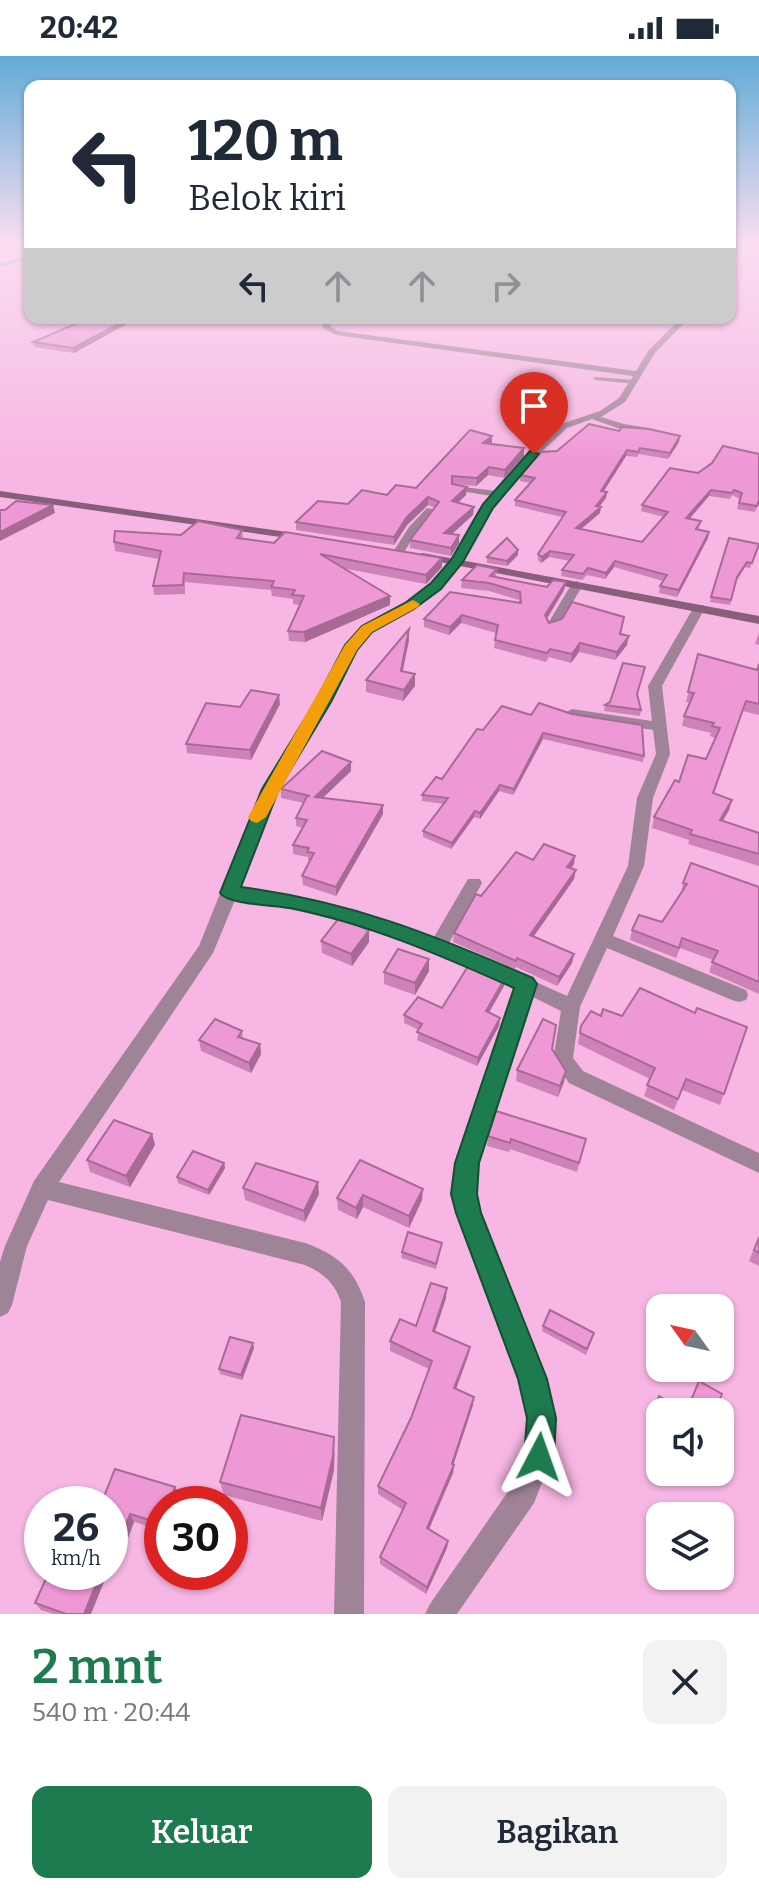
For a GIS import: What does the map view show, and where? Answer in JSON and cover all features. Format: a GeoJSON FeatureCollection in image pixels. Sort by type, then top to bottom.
{"type":"FeatureCollection","features":[{"type":"Feature","properties":{"kind":"main road"},"geometry":{"type":"LineString","coordinates":[[0,494],[310,539]]}},
{"type":"Feature","properties":{"kind":"main road"},"geometry":{"type":"LineString","coordinates":[[394,551],[759,620]]}},
{"type":"Feature","properties":{"kind":"street"},"geometry":{"type":"LineString","coordinates":[[326,324],[328,330],[333,332],[638,378]]}},
{"type":"Feature","properties":{"kind":"street"},"geometry":{"type":"LineString","coordinates":[[0,1305],[16,1246],[47,1190],[188,978],[236,893],[270,789],[323,702],[350,648],[367,629],[440,593],[475,524],[534,454],[559,430],[596,418],[622,400],[652,352],[679,324]]}},
{"type":"Feature","properties":{"kind":"street"},"geometry":{"type":"LineString","coordinates":[[596,418],[646,430]]}},
{"type":"Feature","properties":{"kind":"street"},"geometry":{"type":"LineString","coordinates":[[458,488],[499,494]]}},
{"type":"Feature","properties":{"kind":"street"},"geometry":{"type":"LineString","coordinates":[[394,551],[431,510]]}},
{"type":"Feature","properties":{"kind":"street"},"geometry":{"type":"LineString","coordinates":[[553,625],[577,585]]}},
{"type":"Feature","properties":{"kind":"street"},"geometry":{"type":"LineString","coordinates":[[699,608],[655,686],[663,754],[645,798],[636,866],[571,1007],[563,1060],[576,1077],[759,1163]]}},
{"type":"Feature","properties":{"kind":"street"},"geometry":{"type":"LineString","coordinates":[[572,713],[661,727]]}},
{"type":"Feature","properties":{"kind":"street"},"geometry":{"type":"LineString","coordinates":[[439,945],[474,883]]}},
{"type":"Feature","properties":{"kind":"street"},"geometry":{"type":"LineString","coordinates":[[236,893],[260,895],[353,915],[439,945],[571,1007]]}},
{"type":"Feature","properties":{"kind":"street"},"geometry":{"type":"LineString","coordinates":[[602,939],[739,995]]}},
{"type":"Feature","properties":{"kind":"street"},"geometry":{"type":"LineString","coordinates":[[440,1614],[524,1493],[539,1457],[542,1434],[532,1379],[468,1213],[464,1194],[467,1163],[526,984]]}},
{"type":"Feature","properties":{"kind":"street"},"geometry":{"type":"LineString","coordinates":[[47,1190],[313,1257],[337,1269],[347,1282],[353,1302],[349,1614]]}},
{"type":"Feature","properties":{"kind":"lane"},"geometry":{"type":"LineString","coordinates":[[596,378],[638,378]]}},
{"type":"Feature","properties":{"kind":"building"},"geometry":{"type":"Polygon","coordinates":[[[75,324],[118,324],[73,348],[33,342],[75,324]]]}},
{"type":"Feature","properties":{"kind":"building"},"geometry":{"type":"Polygon","coordinates":[[[589,424],[619,431],[622,427],[649,429],[680,436],[670,453],[640,448],[638,452],[627,450],[601,491],[607,492],[596,506],[601,507],[576,528],[642,542],[668,512],[642,505],[670,468],[698,473],[712,463],[723,446],[759,454],[757,506],[739,503],[742,493],[734,490],[732,493],[711,490],[686,518],[701,521],[696,529],[709,532],[679,590],[660,586],[667,575],[615,561],[606,573],[588,568],[583,574],[562,570],[574,555],[550,551],[542,557],[538,554],[566,512],[515,500],[535,478],[520,475],[540,452],[557,451],[589,424]]]}},
{"type":"Feature","properties":{"kind":"building"},"geometry":{"type":"Polygon","coordinates":[[[470,430],[492,436],[483,443],[524,448],[505,470],[489,467],[477,478],[452,476],[452,484],[467,487],[452,501],[474,507],[444,533],[459,535],[451,548],[410,540],[439,502],[428,497],[407,517],[394,537],[296,522],[318,501],[348,504],[362,490],[387,495],[396,485],[416,488],[470,430]]]}},
{"type":"Feature","properties":{"kind":"building"},"geometry":{"type":"Polygon","coordinates":[[[16,501],[53,505],[0,532],[0,510],[5,510],[16,501]]]}},
{"type":"Feature","properties":{"kind":"building"},"geometry":{"type":"Polygon","coordinates":[[[198,521],[242,530],[237,538],[274,543],[285,532],[442,558],[426,575],[320,554],[390,596],[304,632],[288,631],[304,596],[292,595],[295,590],[271,587],[274,581],[184,573],[183,585],[153,586],[161,551],[114,542],[115,531],[181,535],[198,521]]]}},
{"type":"Feature","properties":{"kind":"building"},"geometry":{"type":"Polygon","coordinates":[[[507,538],[518,550],[507,561],[487,557],[507,538]]]}},
{"type":"Feature","properties":{"kind":"building"},"geometry":{"type":"Polygon","coordinates":[[[729,538],[759,544],[752,563],[747,562],[737,577],[731,600],[711,597],[729,538]]]}},
{"type":"Feature","properties":{"kind":"building"},"geometry":{"type":"Polygon","coordinates":[[[477,565],[497,569],[490,576],[547,587],[553,580],[566,582],[545,615],[549,623],[562,619],[572,602],[624,617],[620,634],[629,636],[617,652],[580,643],[572,654],[550,649],[547,653],[495,640],[498,625],[462,615],[450,627],[424,619],[450,592],[521,603],[520,592],[489,583],[462,580],[477,565]]]}},
{"type":"Feature","properties":{"kind":"building"},"geometry":{"type":"Polygon","coordinates":[[[409,629],[401,671],[415,674],[404,690],[366,680],[409,629]]]}},
{"type":"Feature","properties":{"kind":"building"},"geometry":{"type":"Polygon","coordinates":[[[698,654],[757,670],[759,664],[759,704],[746,701],[713,793],[732,800],[720,820],[759,833],[759,854],[690,834],[692,830],[654,817],[675,780],[679,782],[688,755],[706,759],[720,728],[712,726],[714,723],[684,716],[694,693],[688,692],[698,654]]]}},
{"type":"Feature","properties":{"kind":"building"},"geometry":{"type":"Polygon","coordinates":[[[623,663],[645,667],[637,694],[641,710],[605,705],[610,702],[623,663]]]}},
{"type":"Feature","properties":{"kind":"building"},"geometry":{"type":"Polygon","coordinates":[[[251,690],[279,695],[250,750],[186,744],[206,703],[240,707],[251,690]]]}},
{"type":"Feature","properties":{"kind":"building"},"geometry":{"type":"Polygon","coordinates":[[[539,703],[572,714],[642,725],[644,756],[543,733],[514,789],[500,785],[480,813],[475,811],[452,843],[423,831],[448,798],[422,795],[436,777],[442,779],[477,729],[483,730],[502,706],[531,715],[539,703]]]}},
{"type":"Feature","properties":{"kind":"building"},"geometry":{"type":"Polygon","coordinates":[[[322,751],[351,762],[315,797],[383,805],[336,887],[302,876],[314,853],[307,852],[309,848],[293,845],[307,820],[296,818],[307,796],[310,796],[281,789],[322,751]]]}},
{"type":"Feature","properties":{"kind":"building"},"geometry":{"type":"Polygon","coordinates":[[[544,844],[575,856],[567,867],[576,870],[530,935],[574,954],[559,977],[454,933],[476,894],[481,896],[516,852],[533,860],[544,844]]]}},
{"type":"Feature","properties":{"kind":"building"},"geometry":{"type":"Polygon","coordinates":[[[691,863],[759,887],[759,982],[712,962],[718,951],[682,938],[679,948],[632,930],[639,915],[662,922],[687,884],[683,883],[691,863]]]}},
{"type":"Feature","properties":{"kind":"building"},"geometry":{"type":"Polygon","coordinates":[[[339,918],[369,930],[351,954],[321,941],[339,918]]]}},
{"type":"Feature","properties":{"kind":"building"},"geometry":{"type":"Polygon","coordinates":[[[398,949],[429,959],[415,983],[384,972],[398,949]]]}},
{"type":"Feature","properties":{"kind":"building"},"geometry":{"type":"Polygon","coordinates":[[[470,963],[505,978],[486,1011],[500,1018],[478,1058],[417,1032],[422,1024],[404,1015],[418,997],[442,1008],[470,963]]]}},
{"type":"Feature","properties":{"kind":"building"},"geometry":{"type":"Polygon","coordinates":[[[640,988],[695,1013],[697,1008],[747,1027],[724,1094],[686,1079],[678,1099],[647,1085],[655,1068],[580,1033],[591,1011],[601,1016],[603,1009],[622,1016],[640,988]]]}},
{"type":"Feature","properties":{"kind":"building"},"geometry":{"type":"Polygon","coordinates":[[[215,1019],[242,1031],[238,1037],[260,1044],[249,1063],[199,1040],[215,1019]]]}},
{"type":"Feature","properties":{"kind":"building"},"geometry":{"type":"Polygon","coordinates":[[[543,1019],[556,1025],[552,1049],[566,1071],[560,1086],[517,1070],[543,1019]]]}},
{"type":"Feature","properties":{"kind":"building"},"geometry":{"type":"Polygon","coordinates":[[[496,1111],[586,1139],[579,1163],[511,1139],[510,1143],[488,1136],[496,1111]]]}},
{"type":"Feature","properties":{"kind":"building"},"geometry":{"type":"Polygon","coordinates":[[[114,1120],[152,1134],[126,1176],[87,1160],[114,1120]]]}},
{"type":"Feature","properties":{"kind":"building"},"geometry":{"type":"Polygon","coordinates":[[[193,1151],[224,1163],[208,1190],[177,1177],[193,1151]]]}},
{"type":"Feature","properties":{"kind":"building"},"geometry":{"type":"Polygon","coordinates":[[[360,1160],[423,1189],[409,1216],[363,1195],[356,1208],[337,1198],[360,1160]]]}},
{"type":"Feature","properties":{"kind":"building"},"geometry":{"type":"Polygon","coordinates":[[[256,1163],[318,1182],[304,1211],[243,1188],[256,1163]]]}},
{"type":"Feature","properties":{"kind":"building"},"geometry":{"type":"Polygon","coordinates":[[[408,1232],[442,1243],[436,1264],[402,1252],[408,1232]]]}},
{"type":"Feature","properties":{"kind":"building"},"geometry":{"type":"Polygon","coordinates":[[[431,1283],[447,1288],[433,1331],[470,1347],[454,1388],[474,1397],[454,1465],[427,1528],[448,1541],[427,1587],[380,1557],[406,1503],[378,1486],[411,1418],[432,1361],[390,1341],[400,1319],[416,1326],[431,1283]]]}},
{"type":"Feature","properties":{"kind":"building"},"geometry":{"type":"Polygon","coordinates":[[[550,1310],[594,1333],[587,1349],[543,1326],[550,1310]]]}},
{"type":"Feature","properties":{"kind":"building"},"geometry":{"type":"Polygon","coordinates":[[[230,1337],[253,1343],[241,1375],[219,1369],[230,1337]]]}},
{"type":"Feature","properties":{"kind":"building"},"geometry":{"type":"Polygon","coordinates":[[[699,1382],[722,1394],[720,1398],[692,1398],[699,1382]]]}},
{"type":"Feature","properties":{"kind":"building"},"geometry":{"type":"Polygon","coordinates":[[[241,1415],[334,1437],[333,1456],[321,1508],[248,1489],[248,1486],[220,1482],[241,1415]]]}},
{"type":"Feature","properties":{"kind":"building"},"geometry":{"type":"Polygon","coordinates":[[[115,1469],[172,1486],[144,1486],[144,1518],[130,1514],[128,1519],[128,1486],[108,1486],[115,1469]]]}},
{"type":"Feature","properties":{"kind":"building"},"geometry":{"type":"Polygon","coordinates":[[[41,1590],[94,1590],[84,1614],[66,1614],[35,1603],[41,1590]]]}},
{"type":"Feature","properties":{"kind":"slow traffic"},"geometry":{"type":"LineString","coordinates":[[257,817],[350,648],[367,629],[413,604]]}},
{"type":"Feature","properties":{"kind":"route"},"geometry":{"type":"LineString","coordinates":[[534,454],[475,524],[456,562],[436,586],[399,613],[367,629],[350,648],[323,702],[270,789],[230,893],[260,895],[353,915],[419,937],[526,984],[467,1163],[464,1194],[468,1213],[532,1379],[541,1418],[539,1457]]}}]}
